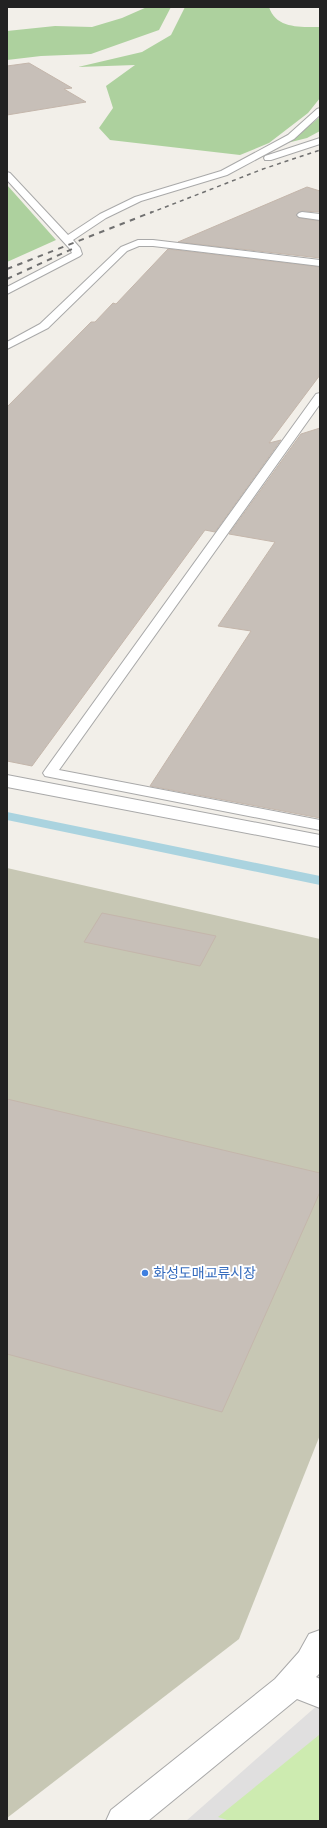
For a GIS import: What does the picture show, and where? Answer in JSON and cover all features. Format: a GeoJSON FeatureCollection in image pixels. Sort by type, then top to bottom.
{"type":"FeatureCollection","features":[{"type":"Feature","properties":{"kind":"street"},"geometry":{"type":"LineString","coordinates":[[7,781],[320,841]]}},
{"type":"Feature","properties":{"kind":"street"},"geometry":{"type":"LineString","coordinates":[[122,1821],[286,1689],[306,1688],[310,1662],[320,1643]]}},
{"type":"Feature","properties":{"kind":"lane"},"geometry":{"type":"LineString","coordinates":[[224,173],[291,137],[320,111]]}},
{"type":"Feature","properties":{"kind":"lane"},"geometry":{"type":"LineString","coordinates":[[66,240],[103,216],[138,199],[188,185],[320,141]]}},
{"type":"Feature","properties":{"kind":"lane"},"geometry":{"type":"LineString","coordinates":[[7,174],[66,240],[75,248],[76,254],[7,291]]}},
{"type":"Feature","properties":{"kind":"lane"},"geometry":{"type":"LineString","coordinates":[[302,215],[320,217]]}},
{"type":"Feature","properties":{"kind":"lane"},"geometry":{"type":"LineString","coordinates":[[7,346],[44,326],[124,249],[138,243],[153,243],[320,263]]}},
{"type":"Feature","properties":{"kind":"lane"},"geometry":{"type":"LineString","coordinates":[[320,396],[50,772],[320,825]]}},
{"type":"Feature","properties":{"kind":"shaded area"},"geometry":{"type":"Polygon","coordinates":[[[7,868],[320,939],[320,1435],[239,1639],[7,1818],[7,868]]]}},
{"type":"Feature","properties":{"kind":"shaded area"},"geometry":{"type":"Polygon","coordinates":[[[320,1703],[320,1821],[186,1821],[320,1703]]]}},
{"type":"Feature","properties":{"kind":"green space"},"geometry":{"type":"Polygon","coordinates":[[[147,7],[171,7],[159,30],[91,54],[41,56],[7,60],[7,31],[55,26],[92,27],[122,18],[147,7]]]}},
{"type":"Feature","properties":{"kind":"green space"},"geometry":{"type":"Polygon","coordinates":[[[185,7],[269,7],[272,14],[283,23],[305,27],[320,27],[320,98],[308,113],[269,143],[240,155],[110,140],[99,128],[113,108],[106,86],[135,65],[78,67],[142,52],[171,35],[185,7]]]}},
{"type":"Feature","properties":{"kind":"green space"},"geometry":{"type":"Polygon","coordinates":[[[320,117],[320,131],[307,138],[287,143],[320,117]]]}},
{"type":"Feature","properties":{"kind":"green space"},"geometry":{"type":"Polygon","coordinates":[[[7,185],[56,240],[7,262],[7,185]]]}},
{"type":"Feature","properties":{"kind":"green space"},"geometry":{"type":"Polygon","coordinates":[[[319,1735],[320,1821],[230,1821],[218,1817],[319,1735]]]}},
{"type":"Feature","properties":{"kind":"water"},"geometry":{"type":"Polygon","coordinates":[[[7,812],[320,876],[320,885],[7,820],[7,812]]]}},
{"type":"Feature","properties":{"kind":"building"},"geometry":{"type":"Polygon","coordinates":[[[29,63],[72,88],[64,89],[86,102],[7,115],[7,66],[29,63]]]}},
{"type":"Feature","properties":{"kind":"building"},"geometry":{"type":"Polygon","coordinates":[[[307,187],[320,191],[320,212],[302,211],[296,215],[299,218],[320,221],[320,258],[178,242],[307,187]]]}},
{"type":"Feature","properties":{"kind":"building"},"geometry":{"type":"Polygon","coordinates":[[[168,249],[320,267],[320,375],[269,443],[281,440],[215,532],[205,530],[32,766],[7,761],[7,407],[91,322],[95,322],[113,303],[116,304],[168,249]]]}},
{"type":"Feature","properties":{"kind":"building"},"geometry":{"type":"Polygon","coordinates":[[[320,428],[320,818],[150,786],[251,631],[218,626],[275,542],[229,534],[301,434],[320,428]]]}},
{"type":"Feature","properties":{"kind":"building"},"geometry":{"type":"Polygon","coordinates":[[[102,913],[216,936],[200,966],[84,942],[102,913]]]}},
{"type":"Feature","properties":{"kind":"building","name":"화성도매교류시장"},"geometry":{"type":"Polygon","coordinates":[[[7,1099],[320,1173],[320,1192],[222,1412],[7,1354],[7,1099]]]}},
{"type":"Feature","properties":{"kind":"railway"},"geometry":{"type":"LineString","coordinates":[[150,213],[263,169],[320,150]]}},
{"type":"Feature","properties":{"kind":"railway"},"geometry":{"type":"LineString","coordinates":[[7,269],[152,212]]}},
{"type":"Feature","properties":{"kind":"railway"},"geometry":{"type":"LineString","coordinates":[[7,279],[72,249]]}},
{"type":"Feature","properties":{"kind":"place","name":"화성도매교류시장"},"geometry":{"type":"Point","coordinates":[145,1273]}}]}
